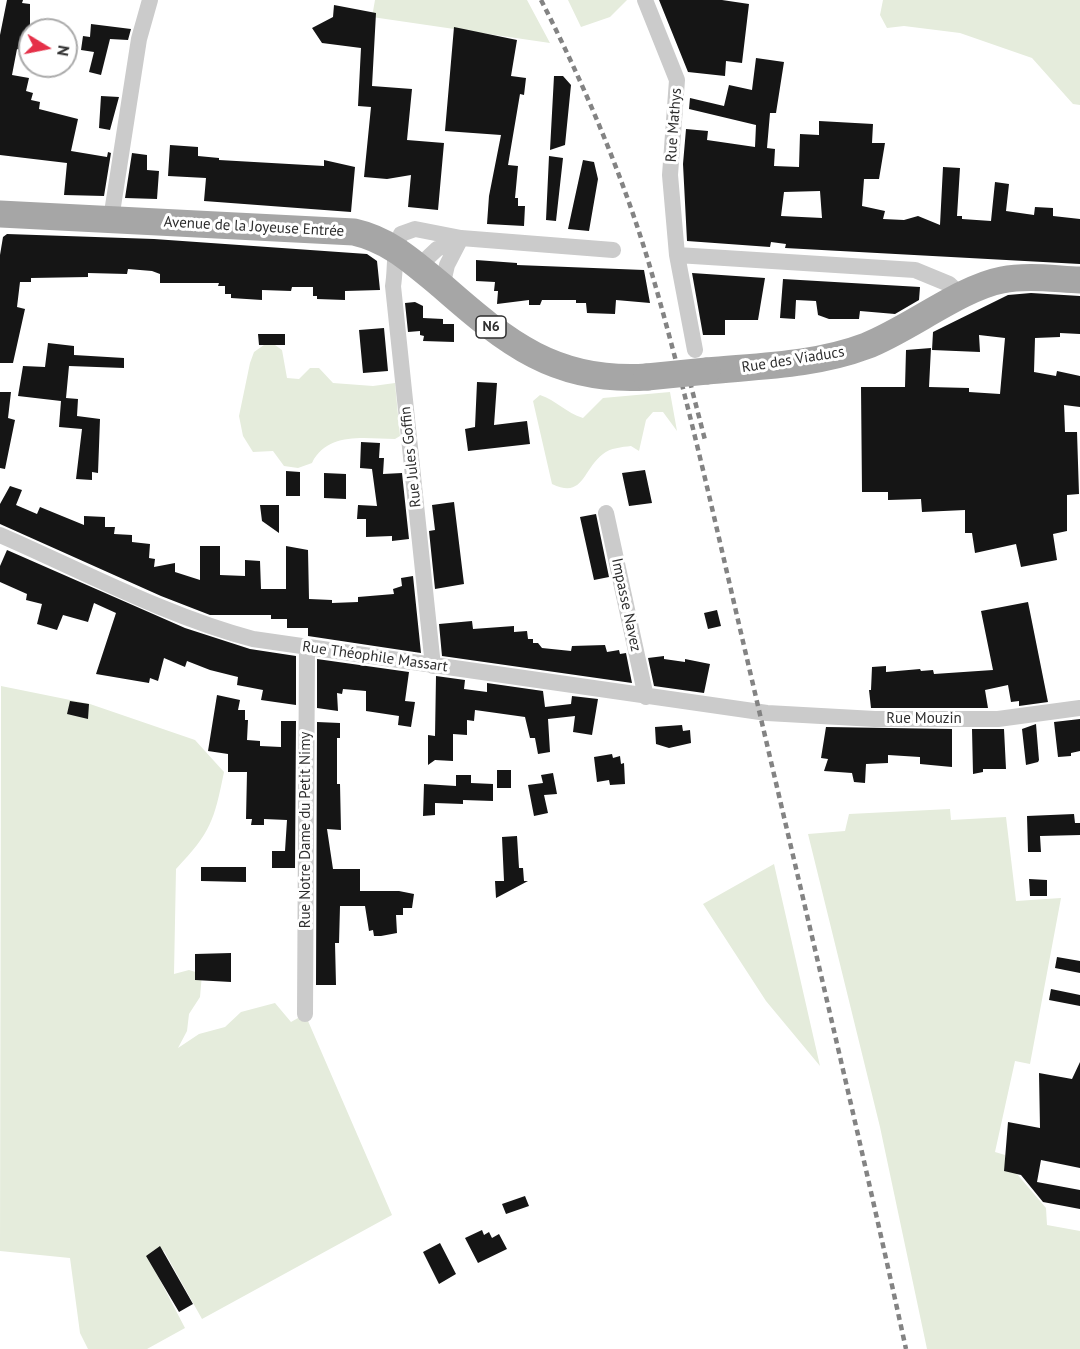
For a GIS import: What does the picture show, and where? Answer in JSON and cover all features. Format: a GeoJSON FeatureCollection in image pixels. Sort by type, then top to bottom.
{"type":"FeatureCollection","features":[{"type":"Feature","properties":{"kind":"main road","name":"N6"},"geometry":{"type":"LineString","coordinates":[[0,214],[111,219]]}},
{"type":"Feature","properties":{"kind":"main road","name":"Avenue de la Joyeuse Entrée"},"geometry":{"type":"LineString","coordinates":[[111,219],[354,232],[394,248],[495,330],[539,359],[578,374],[598,377],[647,377]]}},
{"type":"Feature","properties":{"kind":"main road","name":"Rue des Viaducs"},"geometry":{"type":"LineString","coordinates":[[647,377],[701,361],[842,354],[890,336],[962,296],[999,280],[1013,278],[1080,280]]}},
{"type":"Feature","properties":{"kind":"street"},"geometry":{"type":"LineString","coordinates":[[111,219],[139,39],[150,0]]}},
{"type":"Feature","properties":{"kind":"street","name":"Rue Mathys"},"geometry":{"type":"LineString","coordinates":[[645,0],[677,80],[670,175],[677,255],[701,361]]}},
{"type":"Feature","properties":{"kind":"street"},"geometry":{"type":"LineString","coordinates":[[394,248],[401,234],[415,229],[461,238],[613,250]]}},
{"type":"Feature","properties":{"kind":"street"},"geometry":{"type":"LineString","coordinates":[[419,266],[437,249],[461,238]]}},
{"type":"Feature","properties":{"kind":"street"},"geometry":{"type":"LineString","coordinates":[[442,287],[447,265],[461,238]]}},
{"type":"Feature","properties":{"kind":"street","name":"Rue Jules Goffin"},"geometry":{"type":"LineString","coordinates":[[394,248],[397,267],[393,286],[433,666]]}},
{"type":"Feature","properties":{"kind":"street"},"geometry":{"type":"LineString","coordinates":[[677,255],[915,270],[949,284],[962,296]]}},
{"type":"Feature","properties":{"kind":"street","name":"Impasse Navez"},"geometry":{"type":"LineString","coordinates":[[606,513],[646,697]]}},
{"type":"Feature","properties":{"kind":"street","name":"Rue Théophile Massart"},"geometry":{"type":"LineString","coordinates":[[0,535],[221,630],[307,647],[767,713]]}},
{"type":"Feature","properties":{"kind":"street","name":"Rue Notre Dame du Petit Nimy"},"geometry":{"type":"LineString","coordinates":[[305,1014],[307,647]]}},
{"type":"Feature","properties":{"kind":"street","name":"Rue Mouzin"},"geometry":{"type":"LineString","coordinates":[[767,713],[875,719],[998,719],[1080,708]]}},
{"type":"Feature","properties":{"kind":"green space"},"geometry":{"type":"Polygon","coordinates":[[[375,0],[527,0],[550,43],[372,17],[375,0]]]}},
{"type":"Feature","properties":{"kind":"green space"},"geometry":{"type":"Polygon","coordinates":[[[568,0],[627,0],[610,17],[581,27],[568,0]]]}},
{"type":"Feature","properties":{"kind":"green space"},"geometry":{"type":"Polygon","coordinates":[[[883,0],[1080,0],[1080,105],[1073,104],[1032,58],[960,33],[904,26],[887,28],[880,15],[883,0]]]}},
{"type":"Feature","properties":{"kind":"green space"},"geometry":{"type":"Polygon","coordinates":[[[264,345],[275,345],[282,350],[287,378],[299,379],[310,368],[319,368],[333,383],[373,386],[395,383],[400,436],[395,439],[360,438],[337,441],[319,453],[312,463],[298,468],[284,466],[273,451],[253,452],[243,436],[239,416],[250,363],[254,352],[264,345]]]}},
{"type":"Feature","properties":{"kind":"green space"},"geometry":{"type":"Polygon","coordinates":[[[670,392],[677,431],[663,412],[653,412],[646,420],[639,451],[631,446],[609,450],[596,460],[577,485],[563,488],[552,484],[533,401],[540,395],[583,418],[603,398],[670,392]]]}},
{"type":"Feature","properties":{"kind":"green space"},"geometry":{"type":"Polygon","coordinates":[[[1,686],[90,704],[195,740],[224,772],[214,814],[209,825],[197,845],[176,869],[174,974],[189,970],[202,974],[200,997],[189,1014],[187,1031],[178,1048],[199,1034],[225,1027],[241,1012],[275,1003],[291,1022],[305,1014],[392,1215],[202,1319],[164,1251],[149,1259],[185,1328],[147,1349],[88,1349],[80,1333],[70,1258],[0,1251],[1,686]]]}},
{"type":"Feature","properties":{"kind":"green space"},"geometry":{"type":"Polygon","coordinates":[[[950,809],[951,820],[1006,817],[1016,901],[1061,898],[1030,1064],[1015,1061],[995,1152],[1005,1155],[1005,1160],[1046,1208],[1047,1225],[1080,1231],[1080,1349],[927,1349],[880,1127],[808,834],[845,831],[849,814],[950,809]]]}},
{"type":"Feature","properties":{"kind":"green space"},"geometry":{"type":"Polygon","coordinates":[[[774,864],[820,1066],[766,1001],[703,904],[774,864]]]}},
{"type":"Feature","properties":{"kind":"building"},"geometry":{"type":"Polygon","coordinates":[[[7,0],[23,0],[22,3],[30,4],[30,18],[18,18],[18,49],[12,75],[18,78],[29,78],[26,91],[33,93],[31,100],[40,102],[39,109],[78,119],[71,151],[107,157],[108,152],[111,153],[104,196],[64,195],[67,163],[0,155],[0,35],[7,0]]]}},
{"type":"Feature","properties":{"kind":"building"},"geometry":{"type":"Polygon","coordinates":[[[659,0],[722,0],[749,4],[742,63],[726,61],[725,76],[688,72],[659,0]]]}},
{"type":"Feature","properties":{"kind":"building"},"geometry":{"type":"Polygon","coordinates":[[[334,5],[376,13],[372,86],[412,89],[407,140],[444,143],[438,210],[408,207],[411,175],[387,179],[364,177],[371,107],[358,106],[361,48],[322,43],[312,28],[333,17],[334,5]]]}},
{"type":"Feature","properties":{"kind":"building"},"geometry":{"type":"Polygon","coordinates":[[[91,24],[131,29],[128,40],[110,39],[101,75],[89,72],[94,52],[81,50],[83,36],[90,37],[91,24]]]}},
{"type":"Feature","properties":{"kind":"building"},"geometry":{"type":"Polygon","coordinates":[[[454,27],[517,40],[511,76],[526,78],[524,95],[520,94],[508,165],[518,166],[515,198],[518,198],[518,206],[525,206],[524,226],[487,224],[489,196],[501,135],[445,131],[454,27]]]}},
{"type":"Feature","properties":{"kind":"building"},"geometry":{"type":"Polygon","coordinates":[[[756,58],[784,62],[776,113],[770,113],[767,148],[775,149],[774,166],[799,167],[800,134],[819,135],[819,121],[873,124],[872,143],[885,143],[879,179],[864,179],[862,206],[885,211],[883,219],[904,220],[918,216],[940,225],[943,167],[960,168],[957,216],[962,216],[962,219],[991,221],[995,182],[1009,184],[1006,211],[1034,215],[1035,207],[1053,208],[1053,216],[1080,219],[1080,264],[785,248],[786,244],[771,242],[770,247],[687,241],[683,164],[686,129],[708,131],[707,140],[755,147],[756,125],[689,109],[690,98],[724,106],[729,85],[752,90],[756,58]],[[820,191],[784,192],[781,216],[822,218],[820,191]]]}},
{"type":"Feature","properties":{"kind":"building"},"geometry":{"type":"Polygon","coordinates":[[[554,76],[563,76],[571,85],[565,145],[550,150],[554,76]]]}},
{"type":"Feature","properties":{"kind":"building"},"geometry":{"type":"Polygon","coordinates":[[[101,96],[119,97],[110,130],[99,128],[101,96]]]}},
{"type":"Feature","properties":{"kind":"building"},"geometry":{"type":"Polygon","coordinates":[[[170,145],[198,147],[198,156],[219,158],[219,160],[324,166],[324,160],[355,167],[351,212],[204,201],[206,178],[168,176],[170,145]]]}},
{"type":"Feature","properties":{"kind":"building"},"geometry":{"type":"Polygon","coordinates":[[[132,153],[147,155],[147,170],[159,171],[157,199],[125,198],[132,153]]]}},
{"type":"Feature","properties":{"kind":"building"},"geometry":{"type":"Polygon","coordinates":[[[549,156],[563,158],[556,221],[546,220],[549,156]]]}},
{"type":"Feature","properties":{"kind":"building"},"geometry":{"type":"Polygon","coordinates":[[[583,160],[594,162],[598,179],[589,231],[568,229],[583,160]]]}},
{"type":"Feature","properties":{"kind":"building"},"geometry":{"type":"Polygon","coordinates":[[[7,234],[154,239],[367,254],[377,261],[380,290],[345,291],[345,300],[317,299],[317,296],[313,296],[313,287],[292,287],[291,291],[262,290],[262,300],[231,298],[231,294],[225,294],[225,286],[218,286],[219,283],[160,283],[160,274],[152,271],[128,269],[127,274],[88,273],[88,277],[31,278],[31,282],[20,282],[17,307],[25,309],[13,363],[0,363],[0,255],[3,237],[7,234]]]}},
{"type":"Feature","properties":{"kind":"building"},"geometry":{"type":"Polygon","coordinates":[[[476,260],[517,263],[517,265],[644,270],[650,303],[616,300],[615,314],[587,313],[586,303],[576,303],[576,300],[542,300],[540,305],[529,305],[529,300],[497,304],[498,291],[494,291],[495,282],[476,281],[476,260]]]}},
{"type":"Feature","properties":{"kind":"building"},"geometry":{"type":"Polygon","coordinates":[[[692,273],[765,278],[758,320],[725,320],[725,335],[703,335],[692,273]]]}},
{"type":"Feature","properties":{"kind":"building"},"geometry":{"type":"Polygon","coordinates":[[[783,279],[920,287],[919,300],[895,314],[860,311],[859,319],[829,319],[818,315],[816,301],[796,300],[795,319],[780,318],[783,279]]]}},
{"type":"Feature","properties":{"kind":"building"},"geometry":{"type":"Polygon","coordinates":[[[1031,293],[1080,296],[1080,334],[1060,333],[1060,337],[1035,338],[1034,372],[1056,376],[1057,371],[1080,376],[1080,407],[1064,405],[1065,432],[1077,432],[1079,494],[1067,495],[1067,531],[1053,534],[1057,560],[1021,567],[1016,544],[975,553],[972,533],[965,533],[965,510],[922,512],[921,499],[888,500],[888,492],[862,492],[861,387],[905,387],[906,350],[931,348],[929,387],[969,388],[969,392],[1000,394],[1005,338],[979,335],[980,352],[932,350],[933,332],[1008,295],[1031,293]]]}},
{"type":"Feature","properties":{"kind":"building"},"geometry":{"type":"Polygon","coordinates":[[[415,302],[423,306],[423,318],[443,319],[443,324],[454,324],[454,342],[423,341],[424,336],[420,335],[420,331],[408,332],[405,303],[415,302]]]}},
{"type":"Feature","properties":{"kind":"building"},"geometry":{"type":"Polygon","coordinates":[[[384,328],[388,371],[363,373],[359,330],[384,328]]]}},
{"type":"Feature","properties":{"kind":"building"},"geometry":{"type":"Polygon","coordinates":[[[258,334],[285,334],[285,345],[259,345],[258,334]]]}},
{"type":"Feature","properties":{"kind":"building"},"geometry":{"type":"Polygon","coordinates":[[[48,343],[74,346],[74,355],[124,358],[124,368],[69,366],[66,398],[78,399],[77,416],[100,419],[98,473],[92,472],[92,480],[76,479],[82,429],[59,427],[61,401],[18,396],[23,366],[45,367],[48,343]]]}},
{"type":"Feature","properties":{"kind":"building"},"geometry":{"type":"Polygon","coordinates":[[[477,382],[497,383],[494,425],[527,421],[530,444],[468,451],[465,429],[475,427],[477,382]]]}},
{"type":"Feature","properties":{"kind":"building"},"geometry":{"type":"Polygon","coordinates":[[[0,392],[11,392],[8,418],[15,420],[5,469],[0,468],[0,392]]]}},
{"type":"Feature","properties":{"kind":"building"},"geometry":{"type":"Polygon","coordinates":[[[361,442],[380,443],[379,458],[384,458],[383,474],[402,473],[409,539],[392,541],[392,536],[366,537],[366,519],[357,519],[358,505],[377,506],[372,469],[360,468],[361,442]]]}},
{"type":"Feature","properties":{"kind":"building"},"geometry":{"type":"Polygon","coordinates":[[[645,470],[652,503],[629,506],[622,473],[645,470]]]}},
{"type":"Feature","properties":{"kind":"building"},"geometry":{"type":"Polygon","coordinates":[[[286,471],[300,472],[300,496],[286,496],[286,471]]]}},
{"type":"Feature","properties":{"kind":"building"},"geometry":{"type":"Polygon","coordinates":[[[324,473],[346,474],[346,499],[324,498],[324,473]]]}},
{"type":"Feature","properties":{"kind":"building"},"geometry":{"type":"Polygon","coordinates":[[[10,486],[22,490],[16,505],[37,514],[40,507],[84,525],[84,516],[105,517],[105,527],[115,527],[114,534],[132,535],[132,542],[150,544],[149,558],[155,559],[154,567],[175,563],[175,572],[200,580],[200,546],[220,546],[220,575],[245,576],[245,560],[260,561],[261,589],[286,589],[286,546],[308,550],[309,599],[332,600],[332,603],[358,602],[358,597],[394,594],[393,589],[402,586],[401,578],[413,576],[421,653],[308,636],[308,628],[287,628],[287,619],[271,619],[271,615],[210,615],[161,596],[0,524],[0,504],[10,486]]]}},
{"type":"Feature","properties":{"kind":"building"},"geometry":{"type":"Polygon","coordinates":[[[454,502],[464,584],[435,589],[429,531],[435,530],[432,505],[454,502]]]}},
{"type":"Feature","properties":{"kind":"building"},"geometry":{"type":"Polygon","coordinates":[[[260,505],[279,505],[279,533],[262,521],[260,505]]]}},
{"type":"Feature","properties":{"kind":"building"},"geometry":{"type":"Polygon","coordinates":[[[596,514],[609,577],[594,580],[580,517],[596,514]]]}},
{"type":"Feature","properties":{"kind":"building"},"geometry":{"type":"Polygon","coordinates":[[[7,550],[185,628],[250,649],[296,656],[296,705],[261,700],[263,690],[237,685],[238,677],[187,661],[185,667],[164,658],[158,681],[150,678],[149,683],[96,674],[116,613],[94,603],[88,622],[63,615],[57,630],[37,624],[42,604],[26,600],[27,594],[0,582],[0,566],[7,550]]]}},
{"type":"Feature","properties":{"kind":"building"},"geometry":{"type":"Polygon","coordinates":[[[1028,602],[1048,702],[1019,706],[1019,701],[1011,702],[1008,685],[985,690],[988,708],[871,708],[869,690],[871,690],[872,667],[886,666],[886,672],[933,670],[934,674],[993,670],[981,611],[1028,602]]]}},
{"type":"Feature","properties":{"kind":"building"},"geometry":{"type":"Polygon","coordinates":[[[717,610],[721,626],[708,629],[704,613],[717,610]]]}},
{"type":"Feature","properties":{"kind":"building"},"geometry":{"type":"Polygon","coordinates":[[[472,621],[473,629],[514,626],[514,632],[527,631],[528,639],[533,639],[533,643],[538,643],[542,648],[571,651],[572,646],[605,645],[607,652],[619,650],[620,654],[626,653],[632,683],[442,656],[439,624],[472,621]]]}},
{"type":"Feature","properties":{"kind":"building"},"geometry":{"type":"Polygon","coordinates":[[[664,656],[664,659],[685,662],[685,659],[710,664],[704,693],[654,686],[648,658],[664,656]]]}},
{"type":"Feature","properties":{"kind":"building"},"geometry":{"type":"Polygon","coordinates":[[[317,659],[409,672],[405,701],[415,702],[411,727],[398,725],[399,716],[366,711],[366,691],[343,689],[342,694],[337,693],[338,711],[317,708],[317,659]]]}},
{"type":"Feature","properties":{"kind":"building"},"geometry":{"type":"Polygon","coordinates":[[[436,676],[465,680],[464,689],[487,692],[487,683],[543,691],[545,707],[571,704],[572,696],[598,699],[592,735],[573,732],[575,716],[548,719],[550,752],[538,754],[535,738],[530,738],[525,717],[475,710],[474,721],[467,720],[467,735],[453,734],[453,761],[435,760],[428,765],[428,735],[435,736],[436,676]]]}},
{"type":"Feature","properties":{"kind":"building"},"geometry":{"type":"Polygon","coordinates":[[[217,695],[240,700],[238,710],[245,710],[245,720],[248,720],[247,740],[260,741],[260,746],[281,747],[281,721],[296,721],[295,868],[272,868],[272,851],[285,851],[287,820],[264,819],[264,825],[251,825],[252,819],[246,819],[247,772],[228,772],[228,754],[208,751],[217,695]]]}},
{"type":"Feature","properties":{"kind":"building"},"geometry":{"type":"Polygon","coordinates":[[[70,701],[89,704],[88,719],[67,714],[70,701]]]}},
{"type":"Feature","properties":{"kind":"building"},"geometry":{"type":"Polygon","coordinates":[[[1080,719],[1080,751],[1071,753],[1071,756],[1058,757],[1054,722],[1080,719]]]}},
{"type":"Feature","properties":{"kind":"building"},"geometry":{"type":"Polygon","coordinates":[[[317,722],[340,723],[340,738],[337,738],[337,784],[340,784],[341,830],[327,829],[333,869],[360,869],[360,891],[399,891],[414,894],[412,908],[403,908],[403,915],[396,915],[397,933],[381,936],[374,936],[373,930],[369,931],[365,906],[340,906],[339,943],[335,943],[336,985],[316,985],[317,722]]]}},
{"type":"Feature","properties":{"kind":"building"},"geometry":{"type":"Polygon","coordinates":[[[1036,724],[1039,760],[1026,765],[1022,729],[1036,724]]]}},
{"type":"Feature","properties":{"kind":"building"},"geometry":{"type":"Polygon","coordinates":[[[682,725],[683,731],[690,730],[691,743],[669,748],[656,744],[655,727],[682,725]]]}},
{"type":"Feature","properties":{"kind":"building"},"geometry":{"type":"Polygon","coordinates":[[[826,727],[952,729],[952,767],[920,764],[920,757],[888,755],[888,763],[866,764],[865,783],[854,782],[852,773],[824,771],[828,759],[821,758],[826,727]]]}},
{"type":"Feature","properties":{"kind":"building"},"geometry":{"type":"Polygon","coordinates":[[[972,729],[1004,729],[1006,769],[983,769],[983,772],[973,774],[972,729]]]}},
{"type":"Feature","properties":{"kind":"building"},"geometry":{"type":"Polygon","coordinates":[[[612,754],[613,758],[620,756],[621,764],[624,763],[625,784],[610,785],[609,780],[597,782],[594,757],[612,754]]]}},
{"type":"Feature","properties":{"kind":"building"},"geometry":{"type":"Polygon","coordinates":[[[497,770],[511,770],[511,788],[497,788],[497,770]]]}},
{"type":"Feature","properties":{"kind":"building"},"geometry":{"type":"Polygon","coordinates":[[[553,773],[557,794],[544,795],[548,813],[534,816],[528,785],[543,783],[541,775],[553,773]]]}},
{"type":"Feature","properties":{"kind":"building"},"geometry":{"type":"Polygon","coordinates":[[[456,775],[471,775],[471,783],[493,784],[493,801],[463,800],[463,804],[435,803],[435,815],[423,816],[424,784],[456,786],[456,775]]]}},
{"type":"Feature","properties":{"kind":"building"},"geometry":{"type":"Polygon","coordinates":[[[1074,814],[1075,823],[1080,823],[1080,835],[1040,836],[1041,852],[1028,852],[1027,816],[1074,814]]]}},
{"type":"Feature","properties":{"kind":"building"},"geometry":{"type":"Polygon","coordinates":[[[517,836],[519,868],[523,868],[524,881],[528,881],[496,898],[495,881],[504,881],[502,837],[517,836]]]}},
{"type":"Feature","properties":{"kind":"building"},"geometry":{"type":"Polygon","coordinates":[[[201,867],[246,867],[246,882],[201,881],[201,867]]]}},
{"type":"Feature","properties":{"kind":"building"},"geometry":{"type":"Polygon","coordinates":[[[1029,879],[1047,880],[1047,896],[1030,896],[1029,879]]]}},
{"type":"Feature","properties":{"kind":"building"},"geometry":{"type":"Polygon","coordinates":[[[231,953],[231,982],[195,980],[195,954],[231,953]]]}},
{"type":"Feature","properties":{"kind":"building"},"geometry":{"type":"Polygon","coordinates":[[[1057,957],[1080,961],[1080,973],[1055,968],[1057,957]]]}},
{"type":"Feature","properties":{"kind":"building"},"geometry":{"type":"Polygon","coordinates":[[[1051,989],[1080,995],[1080,1006],[1049,1000],[1051,989]]]}},
{"type":"Feature","properties":{"kind":"building"},"geometry":{"type":"Polygon","coordinates":[[[1080,1062],[1080,1168],[1041,1160],[1037,1182],[1080,1190],[1080,1209],[1043,1202],[1021,1175],[1004,1171],[1008,1122],[1040,1128],[1039,1073],[1072,1079],[1080,1062]]]}},
{"type":"Feature","properties":{"kind":"building"},"geometry":{"type":"Polygon","coordinates":[[[525,1196],[529,1206],[506,1214],[502,1204],[525,1196]]]}},
{"type":"Feature","properties":{"kind":"building"},"geometry":{"type":"Polygon","coordinates":[[[482,1230],[484,1235],[489,1232],[492,1238],[499,1234],[507,1249],[478,1263],[465,1238],[482,1230]]]}},
{"type":"Feature","properties":{"kind":"building"},"geometry":{"type":"Polygon","coordinates":[[[440,1243],[456,1274],[439,1284],[423,1252],[440,1243]]]}},
{"type":"Feature","properties":{"kind":"building"},"geometry":{"type":"Polygon","coordinates":[[[160,1246],[193,1304],[179,1312],[146,1256],[160,1246]]]}},
{"type":"Feature","properties":{"kind":"railway"},"geometry":{"type":"LineString","coordinates":[[541,0],[587,97],[615,165],[628,199],[664,316],[690,415],[906,1349]]}},
{"type":"Feature","properties":{"kind":"railway"},"geometry":{"type":"LineString","coordinates":[[690,382],[705,440]]}}]}
